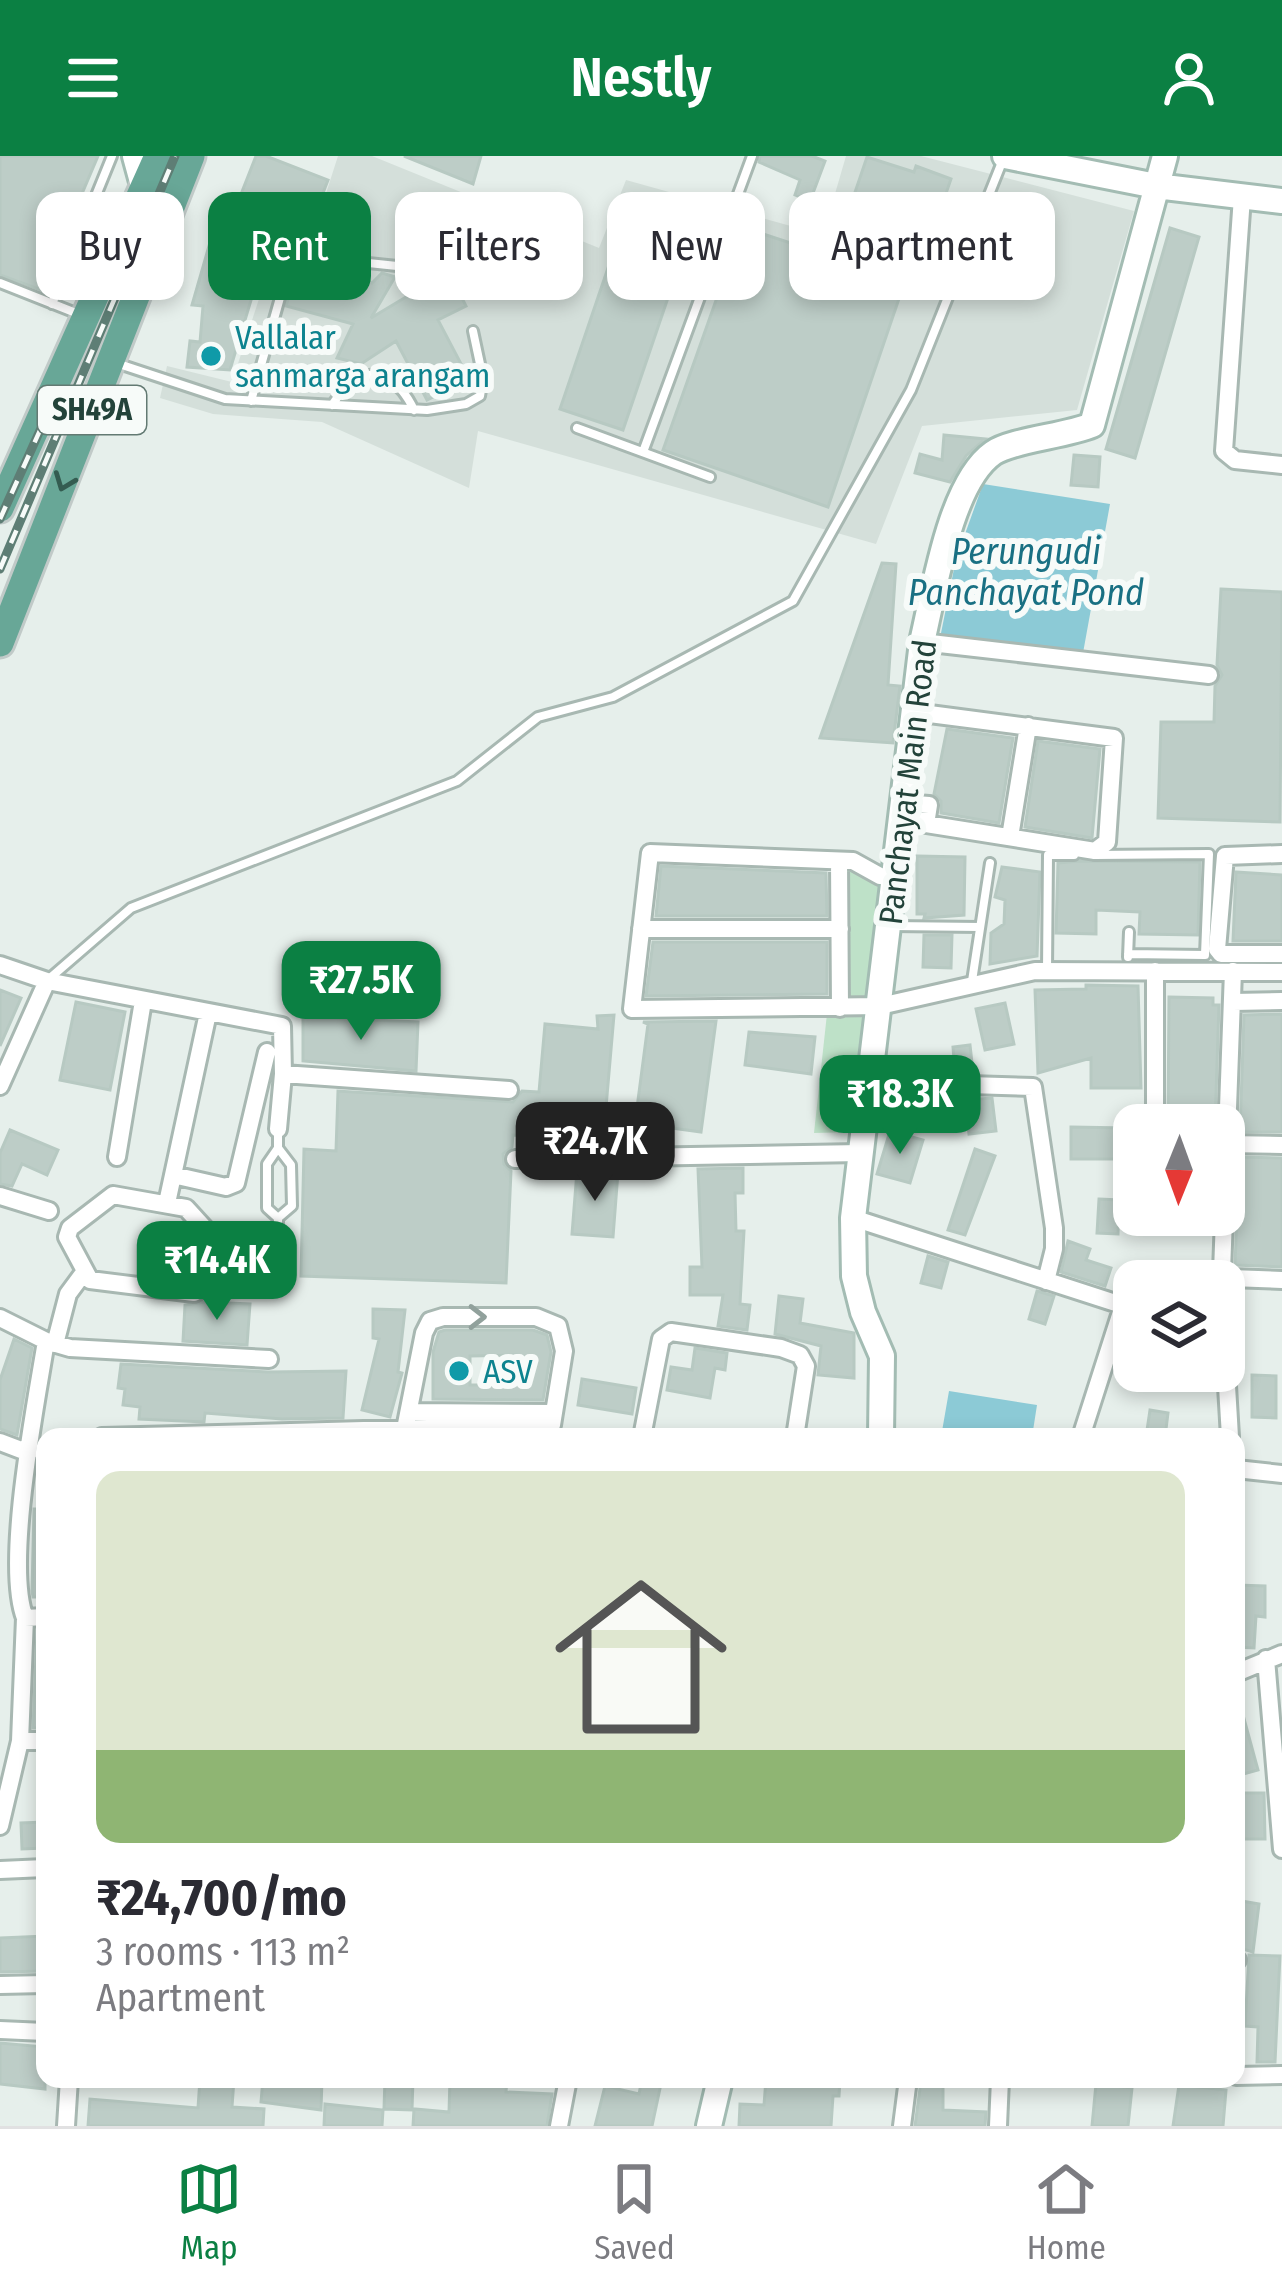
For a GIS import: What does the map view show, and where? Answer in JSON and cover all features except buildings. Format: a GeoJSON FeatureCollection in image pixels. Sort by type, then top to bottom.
{"type":"FeatureCollection","features":[{"type":"Feature","properties":{"kind":"main road","name":"SH49A"},"geometry":{"type":"LineString","coordinates":[[0,508],[158,156]]}},
{"type":"Feature","properties":{"kind":"main road","name":"SH49A"},"geometry":{"type":"LineString","coordinates":[[0,643],[191,156]]}},
{"type":"Feature","properties":{"kind":"main road"},"geometry":{"type":"LineString","coordinates":[[69,362],[108,371]]}},
{"type":"Feature","properties":{"kind":"street"},"geometry":{"type":"LineString","coordinates":[[135,156],[144,189]]}},
{"type":"Feature","properties":{"kind":"street"},"geometry":{"type":"LineString","coordinates":[[1150,185],[1153,156]]}},
{"type":"Feature","properties":{"kind":"street","name":"Panchayat Main Road"},"geometry":{"type":"LineString","coordinates":[[881,1428],[882,1356],[854,1276],[853,1218],[922,642],[969,478],[996,450],[1069,435],[1092,425],[1150,185],[1165,156]]}},
{"type":"Feature","properties":{"kind":"street"},"geometry":{"type":"LineString","coordinates":[[1014,157],[1081,163],[1150,185],[1282,201]]}},
{"type":"Feature","properties":{"kind":"street"},"geometry":{"type":"LineString","coordinates":[[1242,196],[1224,451],[1235,460],[1282,465]]}},
{"type":"Feature","properties":{"kind":"street"},"geometry":{"type":"LineString","coordinates":[[922,642],[1209,675]]}},
{"type":"Feature","properties":{"kind":"street"},"geometry":{"type":"LineString","coordinates":[[904,803],[929,806],[926,824],[1095,850],[1107,842],[1114,738],[914,712]]}},
{"type":"Feature","properties":{"kind":"street"},"geometry":{"type":"LineString","coordinates":[[1010,837],[1028,726]]}},
{"type":"Feature","properties":{"kind":"street"},"geometry":{"type":"LineString","coordinates":[[895,877],[880,876],[854,861],[650,853],[632,1009],[880,1006],[972,982],[1047,971],[1127,963],[1155,971],[1233,971],[1281,963]]}},
{"type":"Feature","properties":{"kind":"street"},"geometry":{"type":"LineString","coordinates":[[1281,963],[1221,954],[1217,949],[1226,856],[1282,854]]}},
{"type":"Feature","properties":{"kind":"street"},"geometry":{"type":"LineString","coordinates":[[839,861],[840,1007]]}},
{"type":"Feature","properties":{"kind":"street"},"geometry":{"type":"LineString","coordinates":[[641,928],[840,928]]}},
{"type":"Feature","properties":{"kind":"street"},"geometry":{"type":"LineString","coordinates":[[0,965],[47,981],[282,1026],[284,1074],[278,1138]]}},
{"type":"Feature","properties":{"kind":"street"},"geometry":{"type":"LineString","coordinates":[[1154,1104],[1155,971]]}},
{"type":"Feature","properties":{"kind":"street"},"geometry":{"type":"LineString","coordinates":[[1228,1104],[1233,971]]}},
{"type":"Feature","properties":{"kind":"street"},"geometry":{"type":"LineString","coordinates":[[0,1086],[47,981]]}},
{"type":"Feature","properties":{"kind":"street"},"geometry":{"type":"LineString","coordinates":[[117,1156],[142,1001]]}},
{"type":"Feature","properties":{"kind":"street"},"geometry":{"type":"LineString","coordinates":[[1233,1002],[1282,1001]]}},
{"type":"Feature","properties":{"kind":"street"},"geometry":{"type":"LineString","coordinates":[[167,1203],[208,1013]]}},
{"type":"Feature","properties":{"kind":"street"},"geometry":{"type":"LineString","coordinates":[[173,1174],[226,1187],[236,1183],[267,1052]]}},
{"type":"Feature","properties":{"kind":"street"},"geometry":{"type":"LineString","coordinates":[[284,1074],[509,1090]]}},
{"type":"Feature","properties":{"kind":"street"},"geometry":{"type":"LineString","coordinates":[[870,1082],[1033,1087],[1054,1228],[1046,1281]]}},
{"type":"Feature","properties":{"kind":"street"},"geometry":{"type":"LineString","coordinates":[[1245,1144],[1282,1145]]}},
{"type":"Feature","properties":{"kind":"street"},"geometry":{"type":"LineString","coordinates":[[515,1160],[860,1153]]}},
{"type":"Feature","properties":{"kind":"street"},"geometry":{"type":"LineString","coordinates":[[113,1195],[167,1203],[193,1212],[217,1242],[206,1287],[194,1293],[94,1283],[69,1244],[70,1228],[113,1195]]}},
{"type":"Feature","properties":{"kind":"street"},"geometry":{"type":"LineString","coordinates":[[0,1196],[49,1211]]}},
{"type":"Feature","properties":{"kind":"street"},"geometry":{"type":"LineString","coordinates":[[853,1218],[1113,1302]]}},
{"type":"Feature","properties":{"kind":"street"},"geometry":{"type":"LineString","coordinates":[[1223,1236],[1222,1272],[1230,1278],[1282,1280]]}},
{"type":"Feature","properties":{"kind":"street"},"geometry":{"type":"LineString","coordinates":[[37,1428],[51,1342],[68,1294],[85,1271]]}},
{"type":"Feature","properties":{"kind":"street"},"geometry":{"type":"LineString","coordinates":[[274,1428],[553,1419],[564,1351],[558,1326],[536,1317],[443,1317],[430,1322],[407,1421]]}},
{"type":"Feature","properties":{"kind":"street"},"geometry":{"type":"LineString","coordinates":[[0,1318],[51,1342],[163,1355],[269,1359]]}},
{"type":"Feature","properties":{"kind":"street"},"geometry":{"type":"LineString","coordinates":[[644,1428],[661,1339],[671,1332],[800,1354],[806,1366],[796,1428]]}},
{"type":"Feature","properties":{"kind":"street"},"geometry":{"type":"LineString","coordinates":[[1084,1428],[1113,1350]]}},
{"type":"Feature","properties":{"kind":"street"},"geometry":{"type":"LineString","coordinates":[[1227,1392],[1229,1428]]}},
{"type":"Feature","properties":{"kind":"street"},"geometry":{"type":"LineString","coordinates":[[0,1442],[34,1443],[21,1609],[20,1741],[0,1826]]}},
{"type":"Feature","properties":{"kind":"street"},"geometry":{"type":"LineString","coordinates":[[1245,1470],[1282,1474]]}},
{"type":"Feature","properties":{"kind":"street"},"geometry":{"type":"LineString","coordinates":[[0,1586],[21,1609],[36,1614]]}},
{"type":"Feature","properties":{"kind":"street"},"geometry":{"type":"LineString","coordinates":[[1245,1669],[1274,1656],[1282,1849]]}},
{"type":"Feature","properties":{"kind":"street"},"geometry":{"type":"LineString","coordinates":[[20,1741],[36,1741]]}},
{"type":"Feature","properties":{"kind":"street"},"geometry":{"type":"LineString","coordinates":[[0,1870],[36,1868]]}},
{"type":"Feature","properties":{"kind":"street"},"geometry":{"type":"LineString","coordinates":[[0,1985],[36,1984]]}},
{"type":"Feature","properties":{"kind":"street"},"geometry":{"type":"LineString","coordinates":[[0,2030],[36,2032]]}},
{"type":"Feature","properties":{"kind":"street"},"geometry":{"type":"LineString","coordinates":[[1245,2076],[1282,2075]]}},
{"type":"Feature","properties":{"kind":"street"},"geometry":{"type":"LineString","coordinates":[[66,2126],[68,2088]]}},
{"type":"Feature","properties":{"kind":"street"},"geometry":{"type":"LineString","coordinates":[[559,2126],[566,2088]]}},
{"type":"Feature","properties":{"kind":"street"},"geometry":{"type":"LineString","coordinates":[[709,2126],[718,2088]]}},
{"type":"Feature","properties":{"kind":"street"},"geometry":{"type":"LineString","coordinates":[[902,2126],[907,2088]]}},
{"type":"Feature","properties":{"kind":"street"},"geometry":{"type":"LineString","coordinates":[[998,2126],[1000,2088]]}},
{"type":"Feature","properties":{"kind":"lane"},"geometry":{"type":"LineString","coordinates":[[52,304],[112,156]]}},
{"type":"Feature","properties":{"kind":"lane"},"geometry":{"type":"LineString","coordinates":[[643,452],[752,156]]}},
{"type":"Feature","properties":{"kind":"lane"},"geometry":{"type":"LineString","coordinates":[[47,981],[131,908],[457,781],[538,717],[613,697],[793,602],[911,390],[1014,157]]}},
{"type":"Feature","properties":{"kind":"lane"},"geometry":{"type":"LineString","coordinates":[[251,401],[292,255],[395,266]]}},
{"type":"Feature","properties":{"kind":"lane"},"geometry":{"type":"LineString","coordinates":[[0,283],[88,318]]}},
{"type":"Feature","properties":{"kind":"lane"},"geometry":{"type":"LineString","coordinates":[[108,371],[225,399],[414,410],[466,404],[480,395],[483,378],[472,332]]}},
{"type":"Feature","properties":{"kind":"lane"},"geometry":{"type":"LineString","coordinates":[[332,405],[349,381],[374,374],[397,383],[414,410]]}},
{"type":"Feature","properties":{"kind":"lane"},"geometry":{"type":"LineString","coordinates":[[577,428],[710,477]]}},
{"type":"Feature","properties":{"kind":"lane"},"geometry":{"type":"LineString","coordinates":[[1047,971],[1048,855],[1209,854],[1205,955],[1127,963],[1129,932]]}},
{"type":"Feature","properties":{"kind":"lane"},"geometry":{"type":"LineString","coordinates":[[972,982],[990,863]]}},
{"type":"Feature","properties":{"kind":"lane"},"geometry":{"type":"LineString","coordinates":[[890,926],[980,927]]}},
{"type":"Feature","properties":{"kind":"lane"},"geometry":{"type":"LineString","coordinates":[[278,1138],[291,1165],[292,1206],[278,1218]]}},
{"type":"Feature","properties":{"kind":"lane"},"geometry":{"type":"LineString","coordinates":[[278,1138],[266,1164],[267,1208],[278,1218],[278,1231]]}},
{"type":"Feature","properties":{"kind":"shaded area"},"geometry":{"type":"Polygon","coordinates":[[[338,156],[372,156],[461,192],[395,192],[395,300],[583,300],[583,242],[599,248],[607,228],[607,300],[765,300],[765,219],[789,226],[789,300],[1055,300],[1055,192],[836,192],[846,156],[921,156],[1134,211],[1077,410],[922,426],[876,544],[478,431],[469,488],[322,422],[213,414],[160,398],[167,366],[232,382],[259,300],[371,300],[371,192],[326,192],[338,156]]]}},
{"type":"Feature","properties":{"kind":"shaded area"},"geometry":{"type":"Polygon","coordinates":[[[626,180],[669,192],[621,192],[626,180]]]}},
{"type":"Feature","properties":{"kind":"green space"},"geometry":{"type":"Polygon","coordinates":[[[843,867],[886,870],[857,1132],[814,1133],[843,867]]]}},
{"type":"Feature","properties":{"kind":"water","name":"Perungudi Panchayat Pond"},"geometry":{"type":"Polygon","coordinates":[[[983,484],[1110,504],[1083,653],[940,638],[956,559],[983,484]]]}},
{"type":"Feature","properties":{"kind":"water"},"geometry":{"type":"Polygon","coordinates":[[[949,1391],[1037,1405],[1033,1428],[943,1428],[949,1391]]]}},
{"type":"Feature","properties":{"kind":"railway"},"geometry":{"type":"LineString","coordinates":[[0,569],[175,156]]}},
{"type":"Feature","properties":{"kind":"railway"},"geometry":{"type":"LineString","coordinates":[[0,519],[42,426]]}},
{"type":"Feature","properties":{"kind":"place","name":"Vallalar sanmarga arangam"},"geometry":{"type":"Point","coordinates":[211,356]}},
{"type":"Feature","properties":{"kind":"place","name":"ASV"},"geometry":{"type":"Point","coordinates":[459,1371]}}]}
